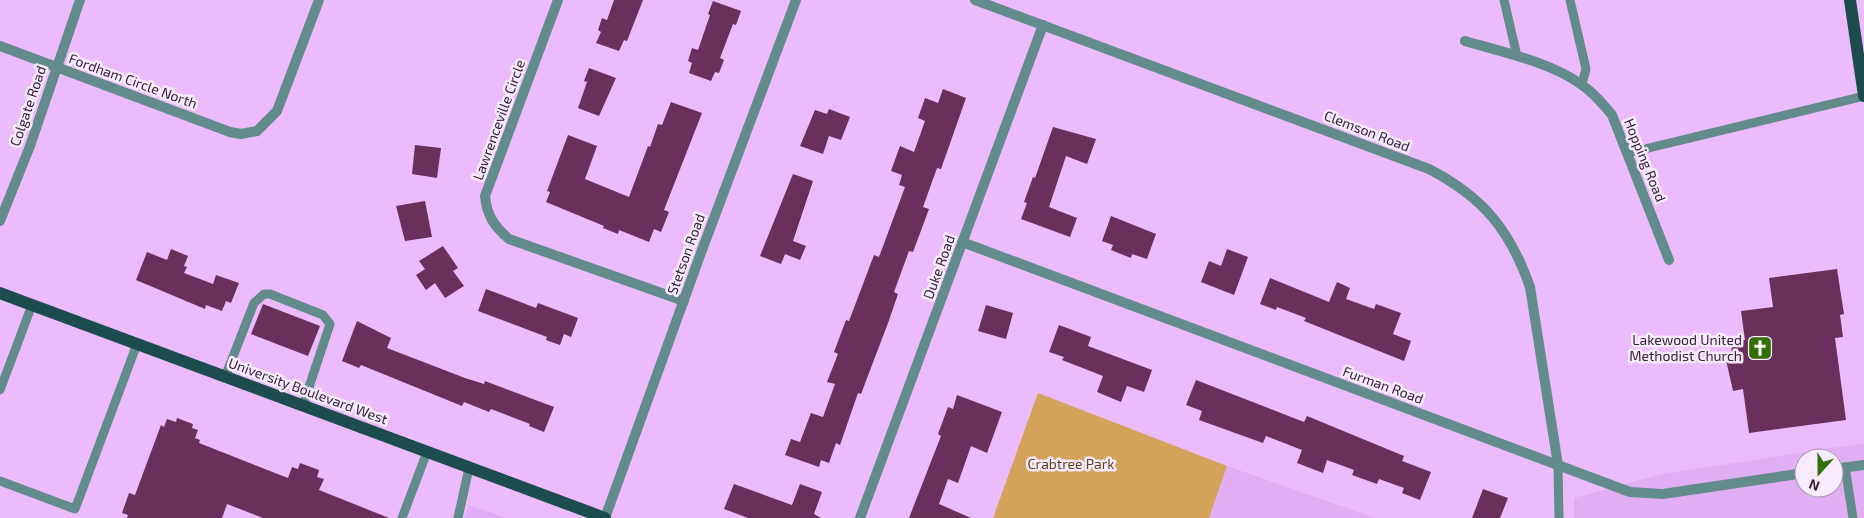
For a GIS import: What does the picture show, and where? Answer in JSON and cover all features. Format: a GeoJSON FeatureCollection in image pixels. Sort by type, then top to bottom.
{"type":"FeatureCollection","features":[{"type":"Feature","properties":{"kind":"main road"},"geometry":{"type":"LineString","coordinates":[[1850,0],[1863,75],[1864,96]]}},
{"type":"Feature","properties":{"kind":"main road","name":"University Boulevard West"},"geometry":{"type":"LineString","coordinates":[[0,293],[605,518]]}},
{"type":"Feature","properties":{"kind":"street","name":"Colgate Road"},"geometry":{"type":"LineString","coordinates":[[0,221],[30,146],[80,0]]}},
{"type":"Feature","properties":{"kind":"street","name":"Fordham Circle North"},"geometry":{"type":"LineString","coordinates":[[0,46],[230,132],[241,134],[257,131],[277,111],[319,0]]}},
{"type":"Feature","properties":{"kind":"street","name":"Lawrenceville Circle"},"geometry":{"type":"LineString","coordinates":[[558,0],[486,196],[487,210],[494,225],[509,239],[684,300]]}},
{"type":"Feature","properties":{"kind":"street","name":"Stetson Road"},"geometry":{"type":"LineString","coordinates":[[605,518],[796,0]]}},
{"type":"Feature","properties":{"kind":"street","name":"Clemson Road"},"geometry":{"type":"LineString","coordinates":[[976,0],[1429,169],[1452,181],[1478,201],[1495,218],[1509,238],[1521,262],[1530,287],[1558,465]]}},
{"type":"Feature","properties":{"kind":"street","name":"Duke Road"},"geometry":{"type":"LineString","coordinates":[[860,518],[1044,25]]}},
{"type":"Feature","properties":{"kind":"street","name":"Hopping Road"},"geometry":{"type":"LineString","coordinates":[[1465,41],[1517,56],[1565,75],[1582,84],[1612,115],[1669,260]]}},
{"type":"Feature","properties":{"kind":"street","name":"Furman Road"},"geometry":{"type":"LineString","coordinates":[[962,242],[1619,488],[1652,495],[1794,475]]}},
{"type":"Feature","properties":{"kind":"street"},"geometry":{"type":"LineString","coordinates":[[1844,467],[1864,465]]}},
{"type":"Feature","properties":{"kind":"lane"},"geometry":{"type":"LineString","coordinates":[[1504,0],[1517,56]]}},
{"type":"Feature","properties":{"kind":"lane"},"geometry":{"type":"LineString","coordinates":[[1570,0],[1586,69],[1582,84]]}},
{"type":"Feature","properties":{"kind":"lane"},"geometry":{"type":"LineString","coordinates":[[1628,153],[1864,96]]}},
{"type":"Feature","properties":{"kind":"lane"},"geometry":{"type":"LineString","coordinates":[[225,377],[254,303],[264,294],[270,294],[328,319],[329,331],[303,406]]}},
{"type":"Feature","properties":{"kind":"lane"},"geometry":{"type":"LineString","coordinates":[[0,390],[32,305]]}},
{"type":"Feature","properties":{"kind":"lane"},"geometry":{"type":"LineString","coordinates":[[0,480],[76,509],[136,344]]}},
{"type":"Feature","properties":{"kind":"lane"},"geometry":{"type":"LineString","coordinates":[[402,518],[427,452]]}},
{"type":"Feature","properties":{"kind":"lane"},"geometry":{"type":"LineString","coordinates":[[1558,465],[1559,518]]}},
{"type":"Feature","properties":{"kind":"lane"},"geometry":{"type":"LineString","coordinates":[[458,518],[469,468]]}},
{"type":"Feature","properties":{"kind":"lane"},"geometry":{"type":"LineString","coordinates":[[1844,486],[1853,518]]}},
{"type":"Feature","properties":{"kind":"shaded area"},"geometry":{"type":"Polygon","coordinates":[[[1864,443],[1864,518],[1574,518],[1574,498],[1662,474],[1794,454],[1794,498],[1844,498],[1844,448],[1831,448],[1864,443]]]}},
{"type":"Feature","properties":{"kind":"shaded area"},"geometry":{"type":"Polygon","coordinates":[[[1227,466],[1375,518],[1209,518],[1227,466]]]}},
{"type":"Feature","properties":{"kind":"shaded area"},"geometry":{"type":"Polygon","coordinates":[[[469,505],[506,518],[464,518],[469,505]]]}},
{"type":"Feature","properties":{"kind":"green space","name":"Crabtree Park"},"geometry":{"type":"Polygon","coordinates":[[[1038,393],[1227,466],[1209,518],[993,518],[1038,393]]]}},
{"type":"Feature","properties":{"kind":"building"},"geometry":{"type":"Polygon","coordinates":[[[614,0],[643,0],[627,41],[624,40],[619,51],[596,43],[601,32],[598,30],[602,18],[607,20],[614,0]]]}},
{"type":"Feature","properties":{"kind":"building"},"geometry":{"type":"Polygon","coordinates":[[[713,1],[741,11],[736,25],[733,24],[720,58],[724,60],[719,73],[715,72],[711,81],[689,73],[692,63],[688,61],[692,48],[698,50],[713,1]]]}},
{"type":"Feature","properties":{"kind":"building"},"geometry":{"type":"Polygon","coordinates":[[[589,68],[616,78],[599,116],[578,108],[587,82],[584,81],[589,68]]]}},
{"type":"Feature","properties":{"kind":"building"},"geometry":{"type":"Polygon","coordinates":[[[943,89],[966,98],[941,169],[937,168],[923,207],[929,209],[913,252],[909,251],[894,292],[898,294],[888,323],[861,394],[858,393],[840,445],[836,443],[829,463],[821,460],[819,467],[785,455],[791,439],[800,442],[811,413],[823,417],[835,384],[827,382],[838,354],[834,352],[846,320],[849,321],[874,255],[879,257],[905,187],[899,185],[902,175],[891,171],[900,146],[914,152],[925,121],[918,118],[925,98],[938,103],[943,89]]]}},
{"type":"Feature","properties":{"kind":"building"},"geometry":{"type":"Polygon","coordinates":[[[671,102],[702,113],[664,210],[669,212],[661,232],[654,229],[649,242],[619,230],[618,234],[603,228],[604,226],[546,202],[550,192],[547,191],[568,135],[597,146],[585,179],[629,197],[648,146],[650,147],[658,124],[662,125],[671,102]]]}},
{"type":"Feature","properties":{"kind":"building"},"geometry":{"type":"Polygon","coordinates":[[[829,109],[850,117],[841,140],[829,136],[823,154],[800,146],[815,110],[827,114],[829,109]]]}},
{"type":"Feature","properties":{"kind":"building"},"geometry":{"type":"Polygon","coordinates":[[[1053,127],[1096,139],[1087,164],[1066,156],[1049,207],[1077,218],[1070,237],[1021,219],[1027,203],[1024,202],[1033,177],[1035,178],[1053,127]]]}},
{"type":"Feature","properties":{"kind":"building"},"geometry":{"type":"Polygon","coordinates":[[[415,145],[441,148],[437,178],[412,174],[415,145]]]}},
{"type":"Feature","properties":{"kind":"building"},"geometry":{"type":"Polygon","coordinates":[[[793,174],[813,181],[793,241],[806,246],[800,260],[785,254],[781,264],[760,256],[793,174]]]}},
{"type":"Feature","properties":{"kind":"building"},"geometry":{"type":"Polygon","coordinates":[[[425,201],[432,237],[405,241],[396,206],[425,201]]]}},
{"type":"Feature","properties":{"kind":"building"},"geometry":{"type":"Polygon","coordinates":[[[1111,216],[1156,234],[1147,259],[1132,254],[1131,258],[1111,250],[1113,245],[1102,241],[1111,216]]]}},
{"type":"Feature","properties":{"kind":"building"},"geometry":{"type":"Polygon","coordinates":[[[443,246],[458,268],[453,271],[464,286],[445,298],[435,283],[426,290],[416,275],[425,269],[419,261],[443,246]]]}},
{"type":"Feature","properties":{"kind":"building"},"geometry":{"type":"Polygon","coordinates":[[[171,249],[188,256],[184,266],[187,267],[184,273],[213,284],[216,275],[239,283],[231,303],[226,301],[222,311],[206,305],[205,309],[136,280],[147,252],[167,260],[171,249]]]}},
{"type":"Feature","properties":{"kind":"building"},"geometry":{"type":"Polygon","coordinates":[[[1227,249],[1248,257],[1234,295],[1201,282],[1209,261],[1221,266],[1227,249]]]}},
{"type":"Feature","properties":{"kind":"building","name":"Lakewood United Methodist Church"},"geometry":{"type":"Polygon","coordinates":[[[1837,269],[1844,314],[1840,315],[1843,337],[1835,338],[1846,420],[1749,433],[1743,389],[1733,391],[1726,360],[1731,359],[1732,341],[1745,340],[1741,311],[1773,307],[1769,278],[1837,269]]]}},
{"type":"Feature","properties":{"kind":"building"},"geometry":{"type":"Polygon","coordinates":[[[1270,278],[1329,302],[1337,282],[1350,288],[1346,299],[1374,309],[1376,304],[1401,313],[1393,334],[1411,341],[1404,361],[1304,321],[1306,318],[1277,307],[1276,310],[1260,304],[1270,278]]]}},
{"type":"Feature","properties":{"kind":"building"},"geometry":{"type":"Polygon","coordinates":[[[486,289],[536,308],[538,303],[578,318],[571,337],[564,334],[560,345],[546,340],[547,337],[478,311],[486,289]]]}},
{"type":"Feature","properties":{"kind":"building"},"geometry":{"type":"Polygon","coordinates":[[[263,304],[320,326],[308,356],[251,334],[263,304]]]}},
{"type":"Feature","properties":{"kind":"building"},"geometry":{"type":"Polygon","coordinates":[[[986,305],[1013,313],[1006,339],[978,331],[986,305]]]}},
{"type":"Feature","properties":{"kind":"building"},"geometry":{"type":"Polygon","coordinates":[[[357,321],[391,338],[387,348],[465,378],[484,384],[485,381],[554,407],[544,432],[529,426],[530,424],[491,409],[489,412],[464,402],[462,406],[361,365],[359,368],[342,361],[357,321]]]}},
{"type":"Feature","properties":{"kind":"building"},"geometry":{"type":"Polygon","coordinates":[[[1059,325],[1091,337],[1088,346],[1152,370],[1144,392],[1127,386],[1121,402],[1097,392],[1103,376],[1062,360],[1064,357],[1049,352],[1059,325]]]}},
{"type":"Feature","properties":{"kind":"building"},"geometry":{"type":"Polygon","coordinates":[[[1196,380],[1304,422],[1307,416],[1404,456],[1402,461],[1431,472],[1420,500],[1402,493],[1404,488],[1379,479],[1377,484],[1352,475],[1354,470],[1327,460],[1323,473],[1297,463],[1302,450],[1266,436],[1263,443],[1199,420],[1202,411],[1186,405],[1196,380]]]}},
{"type":"Feature","properties":{"kind":"building"},"geometry":{"type":"Polygon","coordinates":[[[957,395],[1002,412],[987,453],[971,446],[958,483],[948,479],[939,504],[971,518],[909,518],[941,436],[938,434],[948,407],[953,409],[957,395]]]}},
{"type":"Feature","properties":{"kind":"building"},"geometry":{"type":"Polygon","coordinates":[[[177,418],[193,424],[192,428],[198,430],[195,438],[200,440],[199,443],[288,478],[292,467],[298,469],[300,463],[319,470],[317,477],[324,479],[319,490],[389,518],[263,518],[227,504],[222,518],[127,518],[128,515],[122,513],[129,493],[135,495],[161,425],[164,427],[167,419],[176,422],[177,418]]]}},
{"type":"Feature","properties":{"kind":"building"},"geometry":{"type":"Polygon","coordinates":[[[734,484],[792,505],[800,484],[822,492],[814,514],[821,518],[748,518],[724,509],[734,484]]]}},
{"type":"Feature","properties":{"kind":"building"},"geometry":{"type":"Polygon","coordinates":[[[1483,489],[1508,498],[1500,518],[1472,518],[1483,489]]]}},
{"type":"Feature","properties":{"kind":"place","name":"Lakewood United Methodist Church"},"geometry":{"type":"Point","coordinates":[1760,348]}}]}
